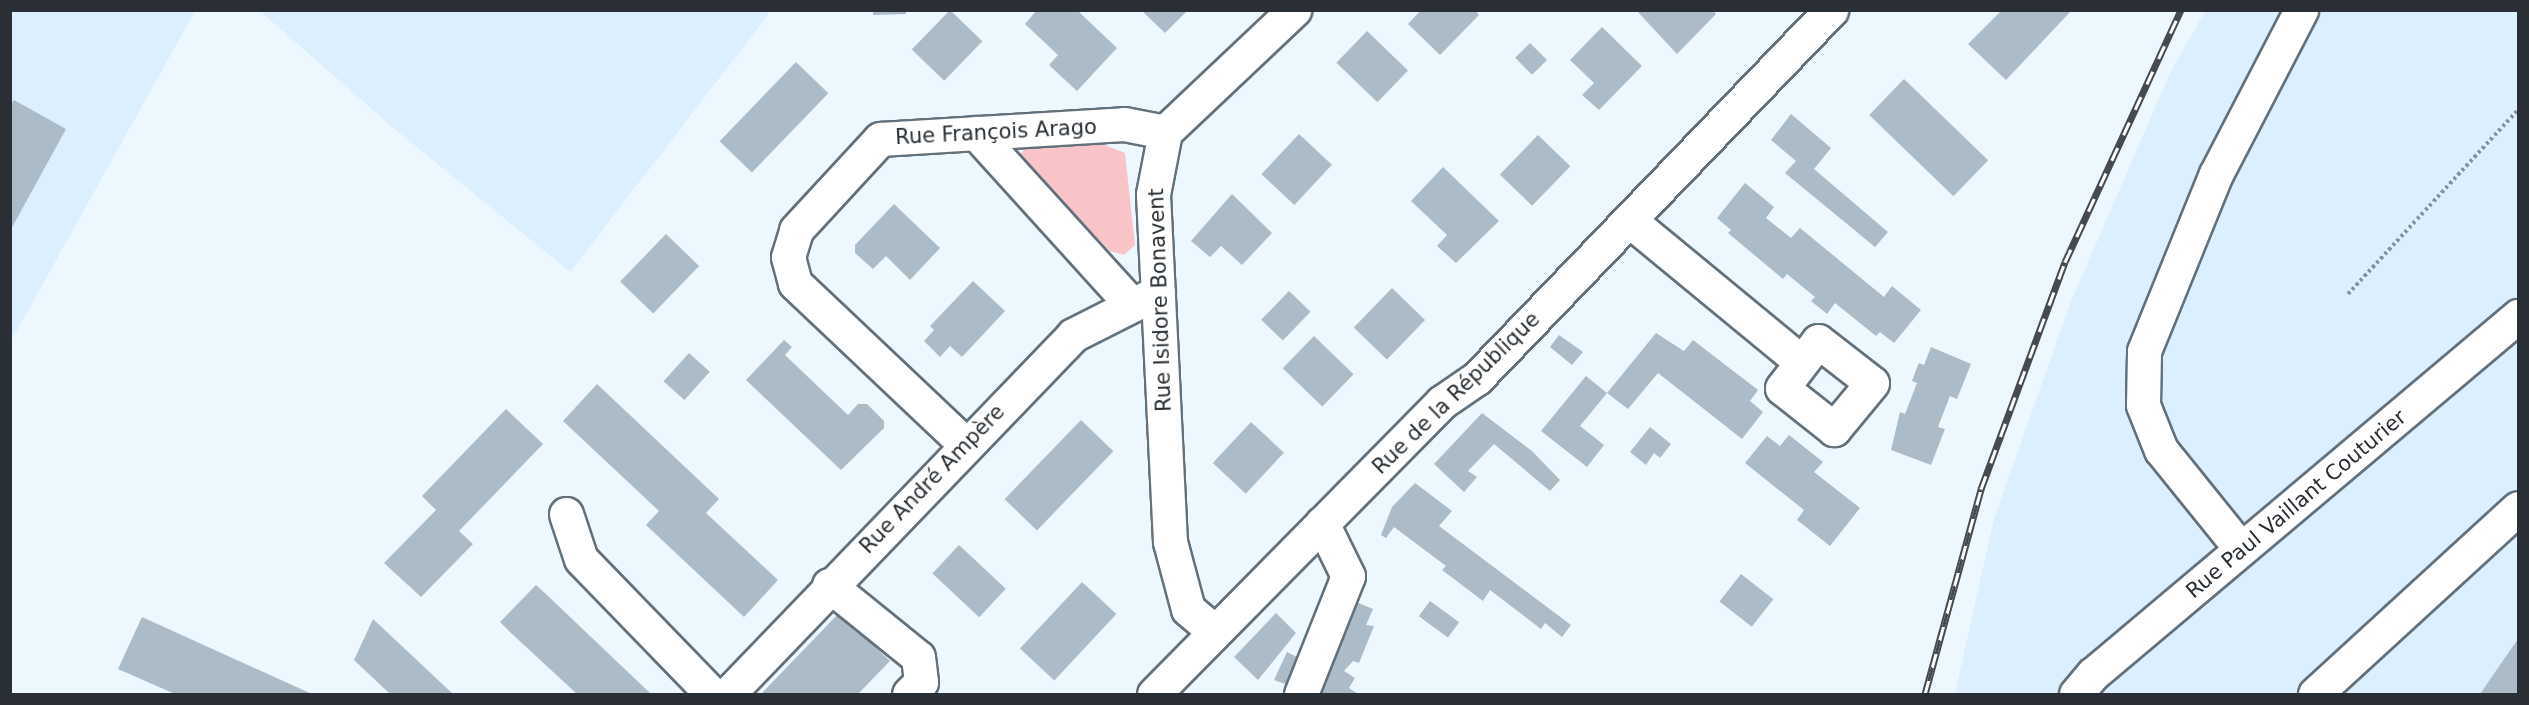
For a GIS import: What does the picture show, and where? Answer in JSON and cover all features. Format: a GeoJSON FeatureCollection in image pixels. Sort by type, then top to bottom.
{"type":"FeatureCollection","features":[{"type":"Feature","properties":{"kind":"street"},"geometry":{"type":"LineString","coordinates":[[1165,132],[1294,10]]}},
{"type":"Feature","properties":{"kind":"street","name":"Rue de la République"},"geometry":{"type":"LineString","coordinates":[[1154,694],[1442,402],[1478,378],[1831,10]]}},
{"type":"Feature","properties":{"kind":"street"},"geometry":{"type":"LineString","coordinates":[[2241,549],[2161,450],[2143,405],[2144,351],[2216,174],[2301,10]]}},
{"type":"Feature","properties":{"kind":"street","name":"Rue François Arago"},"geometry":{"type":"LineString","coordinates":[[965,444],[795,283],[788,257],[796,230],[880,139],[1124,124],[1165,132]]}},
{"type":"Feature","properties":{"kind":"street","name":"Rue Isidore Bonavent"},"geometry":{"type":"LineString","coordinates":[[1165,132],[1153,194],[1145,299],[1170,542],[1188,609],[1214,631]]}},
{"type":"Feature","properties":{"kind":"street"},"geometry":{"type":"LineString","coordinates":[[976,133],[1145,299]]}},
{"type":"Feature","properties":{"kind":"street"},"geometry":{"type":"LineString","coordinates":[[1629,220],[1802,362]]}},
{"type":"Feature","properties":{"kind":"street","name":"Rue André Ampère"},"geometry":{"type":"LineString","coordinates":[[728,694],[965,444],[1073,334],[1145,299]]}},
{"type":"Feature","properties":{"kind":"street","name":"Rue Paul Vaillant Couturier"},"geometry":{"type":"LineString","coordinates":[[2076,694],[2093,674],[2518,316]]}},
{"type":"Feature","properties":{"kind":"street"},"geometry":{"type":"LineString","coordinates":[[2314,694],[2518,508]]}},
{"type":"Feature","properties":{"kind":"street"},"geometry":{"type":"LineString","coordinates":[[567,514],[581,560],[712,694]]}},
{"type":"Feature","properties":{"kind":"street"},"geometry":{"type":"LineString","coordinates":[[1302,694],[1348,576],[1322,523]]}},
{"type":"Feature","properties":{"kind":"street"},"geometry":{"type":"LineString","coordinates":[[830,585],[918,657],[921,682],[909,694]]}},
{"type":"Feature","properties":{"kind":"path"},"geometry":{"type":"LineString","coordinates":[[2348,294],[2518,110]]}},
{"type":"Feature","properties":{"kind":"shaded area"},"geometry":{"type":"Polygon","coordinates":[[[11,11],[195,11],[11,341],[11,11]]]}},
{"type":"Feature","properties":{"kind":"shaded area"},"geometry":{"type":"Polygon","coordinates":[[[260,11],[771,11],[570,272],[391,126],[260,11]]]}},
{"type":"Feature","properties":{"kind":"shaded area"},"geometry":{"type":"Polygon","coordinates":[[[2205,11],[2518,11],[2518,694],[1955,694],[1994,519],[2070,304],[2170,73],[2205,11]]]}},
{"type":"Feature","properties":{"kind":"shaded area"},"geometry":{"type":"Polygon","coordinates":[[[1095,141],[1125,153],[1135,245],[1124,255],[1110,251],[1027,168],[1020,154],[1027,147],[1095,141]]]}},
{"type":"Feature","properties":{"kind":"building"},"geometry":{"type":"Polygon","coordinates":[[[873,10],[906,10],[906,14],[873,15],[873,10]]]}},
{"type":"Feature","properties":{"kind":"building"},"geometry":{"type":"Polygon","coordinates":[[[950,10],[982,41],[944,81],[912,50],[950,10]]]}},
{"type":"Feature","properties":{"kind":"building"},"geometry":{"type":"Polygon","coordinates":[[[1037,10],[1077,10],[1117,48],[1077,91],[1049,65],[1058,55],[1025,24],[1037,10]]]}},
{"type":"Feature","properties":{"kind":"building"},"geometry":{"type":"Polygon","coordinates":[[[1141,10],[1188,10],[1165,33],[1141,10]]]}},
{"type":"Feature","properties":{"kind":"building"},"geometry":{"type":"Polygon","coordinates":[[[1421,10],[1475,10],[1479,15],[1440,55],[1408,24],[1421,10]]]}},
{"type":"Feature","properties":{"kind":"building"},"geometry":{"type":"Polygon","coordinates":[[[1636,10],[1713,10],[1716,14],[1677,54],[1636,10]]]}},
{"type":"Feature","properties":{"kind":"building"},"geometry":{"type":"Polygon","coordinates":[[[2002,10],[2072,10],[2006,80],[1968,44],[2002,10]]]}},
{"type":"Feature","properties":{"kind":"building"},"geometry":{"type":"Polygon","coordinates":[[[1602,27],[1642,66],[1599,110],[1582,95],[1594,83],[1570,60],[1602,27]]]}},
{"type":"Feature","properties":{"kind":"building"},"geometry":{"type":"Polygon","coordinates":[[[1367,31],[1408,71],[1377,102],[1336,63],[1367,31]]]}},
{"type":"Feature","properties":{"kind":"building"},"geometry":{"type":"Polygon","coordinates":[[[1530,43],[1547,60],[1532,75],[1515,58],[1530,43]]]}},
{"type":"Feature","properties":{"kind":"building"},"geometry":{"type":"Polygon","coordinates":[[[796,62],[828,93],[752,172],[720,141],[796,62]]]}},
{"type":"Feature","properties":{"kind":"building"},"geometry":{"type":"Polygon","coordinates":[[[1904,79],[1988,160],[1953,196],[1869,115],[1904,79]]]}},
{"type":"Feature","properties":{"kind":"building"},"geometry":{"type":"Polygon","coordinates":[[[14,100],[66,129],[10,231],[10,106],[14,100]]]}},
{"type":"Feature","properties":{"kind":"building"},"geometry":{"type":"Polygon","coordinates":[[[1791,114],[1831,148],[1814,169],[1888,232],[1875,247],[1785,173],[1796,161],[1771,140],[1791,114]]]}},
{"type":"Feature","properties":{"kind":"building"},"geometry":{"type":"Polygon","coordinates":[[[1299,134],[1332,165],[1294,205],[1261,174],[1299,134]]]}},
{"type":"Feature","properties":{"kind":"building"},"geometry":{"type":"Polygon","coordinates":[[[1538,135],[1570,166],[1532,206],[1500,175],[1538,135]]]}},
{"type":"Feature","properties":{"kind":"building"},"geometry":{"type":"Polygon","coordinates":[[[1443,167],[1499,221],[1456,263],[1437,246],[1447,235],[1411,201],[1443,167]]]}},
{"type":"Feature","properties":{"kind":"building"},"geometry":{"type":"Polygon","coordinates":[[[1745,183],[1774,207],[1766,218],[1791,238],[1800,228],[1884,297],[1892,286],[1921,310],[1894,343],[1880,332],[1876,336],[1835,303],[1827,314],[1811,301],[1815,297],[1787,274],[1783,279],[1728,233],[1731,230],[1717,218],[1745,183]]]}},
{"type":"Feature","properties":{"kind":"building"},"geometry":{"type":"Polygon","coordinates":[[[1232,194],[1272,233],[1242,265],[1221,246],[1210,257],[1191,241],[1232,194]]]}},
{"type":"Feature","properties":{"kind":"building"},"geometry":{"type":"Polygon","coordinates":[[[894,204],[940,248],[910,280],[886,256],[873,269],[855,253],[855,245],[894,204]]]}},
{"type":"Feature","properties":{"kind":"building"},"geometry":{"type":"Polygon","coordinates":[[[666,234],[699,266],[653,313],[620,281],[666,234]]]}},
{"type":"Feature","properties":{"kind":"building"},"geometry":{"type":"Polygon","coordinates":[[[973,281],[1005,311],[962,357],[950,346],[940,357],[924,341],[934,330],[930,326],[973,281]]]}},
{"type":"Feature","properties":{"kind":"building"},"geometry":{"type":"Polygon","coordinates":[[[1392,288],[1425,320],[1387,360],[1354,328],[1392,288]]]}},
{"type":"Feature","properties":{"kind":"building"},"geometry":{"type":"Polygon","coordinates":[[[1289,291],[1311,312],[1283,341],[1261,320],[1289,291]]]}},
{"type":"Feature","properties":{"kind":"building"},"geometry":{"type":"Polygon","coordinates":[[[1656,333],[1684,351],[1693,340],[1758,390],[1750,401],[1763,412],[1742,439],[1658,373],[1628,409],[1607,393],[1656,333]]]}},
{"type":"Feature","properties":{"kind":"building"},"geometry":{"type":"Polygon","coordinates":[[[1559,335],[1583,352],[1572,365],[1550,347],[1559,335]]]}},
{"type":"Feature","properties":{"kind":"building"},"geometry":{"type":"Polygon","coordinates":[[[1314,336],[1354,374],[1322,407],[1283,368],[1314,336]]]}},
{"type":"Feature","properties":{"kind":"building"},"geometry":{"type":"Polygon","coordinates":[[[784,340],[792,347],[785,355],[848,415],[858,404],[867,404],[884,421],[884,428],[841,470],[746,380],[784,340]]]}},
{"type":"Feature","properties":{"kind":"building"},"geometry":{"type":"Polygon","coordinates":[[[1931,347],[1971,364],[1957,399],[1950,396],[1938,427],[1945,429],[1931,465],[1891,450],[1900,412],[1905,414],[1917,383],[1912,381],[1916,370],[1919,363],[1924,365],[1931,347]]]}},
{"type":"Feature","properties":{"kind":"building"},"geometry":{"type":"Polygon","coordinates":[[[689,353],[710,372],[684,400],[664,381],[689,353]]]}},
{"type":"Feature","properties":{"kind":"building"},"geometry":{"type":"Polygon","coordinates":[[[1586,376],[1607,393],[1580,426],[1604,445],[1587,467],[1541,431],[1586,376]]]}},
{"type":"Feature","properties":{"kind":"building"},"geometry":{"type":"Polygon","coordinates":[[[597,384],[719,499],[706,513],[778,580],[744,617],[646,525],[659,511],[563,421],[597,384]]]}},
{"type":"Feature","properties":{"kind":"building"},"geometry":{"type":"Polygon","coordinates":[[[506,409],[543,444],[459,531],[473,544],[421,597],[384,563],[436,510],[422,496],[506,409]]]}},
{"type":"Feature","properties":{"kind":"building"},"geometry":{"type":"Polygon","coordinates":[[[1482,413],[1532,451],[1560,480],[1550,491],[1494,444],[1468,471],[1477,477],[1464,492],[1434,464],[1482,413]]]}},
{"type":"Feature","properties":{"kind":"building"},"geometry":{"type":"Polygon","coordinates":[[[1081,420],[1113,451],[1037,530],[1005,499],[1081,420]]]}},
{"type":"Feature","properties":{"kind":"building"},"geometry":{"type":"Polygon","coordinates":[[[1251,422],[1284,453],[1246,494],[1213,463],[1251,422]]]}},
{"type":"Feature","properties":{"kind":"building"},"geometry":{"type":"Polygon","coordinates":[[[1650,427],[1671,444],[1660,458],[1654,453],[1646,465],[1630,452],[1650,427]]]}},
{"type":"Feature","properties":{"kind":"building"},"geometry":{"type":"Polygon","coordinates":[[[1789,435],[1823,462],[1814,472],[1860,508],[1830,546],[1797,520],[1804,510],[1745,463],[1767,436],[1780,446],[1789,435]]]}},
{"type":"Feature","properties":{"kind":"building"},"geometry":{"type":"Polygon","coordinates":[[[1415,483],[1452,511],[1439,526],[1571,625],[1562,637],[1545,623],[1541,629],[1490,590],[1483,601],[1442,570],[1446,566],[1394,527],[1386,538],[1381,535],[1392,507],[1415,483]]]}},
{"type":"Feature","properties":{"kind":"building"},"geometry":{"type":"Polygon","coordinates":[[[959,545],[1006,589],[979,617],[932,574],[959,545]]]}},
{"type":"Feature","properties":{"kind":"building"},"geometry":{"type":"Polygon","coordinates":[[[1741,574],[1773,599],[1752,627],[1719,602],[1741,574]]]}},
{"type":"Feature","properties":{"kind":"building"},"geometry":{"type":"Polygon","coordinates":[[[1082,582],[1116,614],[1054,681],[1020,649],[1082,582]]]}},
{"type":"Feature","properties":{"kind":"building"},"geometry":{"type":"Polygon","coordinates":[[[536,585],[651,694],[577,694],[511,633],[500,622],[536,585]]]}},
{"type":"Feature","properties":{"kind":"building"},"geometry":{"type":"Polygon","coordinates":[[[1354,601],[1373,609],[1366,625],[1374,626],[1359,663],[1353,661],[1344,671],[1355,678],[1349,688],[1358,694],[1317,694],[1354,601]]]}},
{"type":"Feature","properties":{"kind":"building"},"geometry":{"type":"Polygon","coordinates":[[[1430,601],[1459,622],[1448,638],[1419,616],[1430,601]]]}},
{"type":"Feature","properties":{"kind":"building"},"geometry":{"type":"Polygon","coordinates":[[[839,613],[890,661],[858,694],[761,694],[839,613]]]}},
{"type":"Feature","properties":{"kind":"building"},"geometry":{"type":"Polygon","coordinates":[[[1276,613],[1296,633],[1258,680],[1234,657],[1276,613]]]}},
{"type":"Feature","properties":{"kind":"building"},"geometry":{"type":"Polygon","coordinates":[[[142,617],[312,694],[175,694],[118,669],[142,617]]]}},
{"type":"Feature","properties":{"kind":"building"},"geometry":{"type":"Polygon","coordinates":[[[373,619],[453,694],[390,694],[354,660],[373,619]]]}},
{"type":"Feature","properties":{"kind":"building"},"geometry":{"type":"Polygon","coordinates":[[[2518,639],[2518,694],[2480,694],[2518,639]]]}},
{"type":"Feature","properties":{"kind":"building"},"geometry":{"type":"Polygon","coordinates":[[[1287,652],[1301,659],[1291,686],[1274,680],[1287,652]]]}},
{"type":"Feature","properties":{"kind":"railway"},"geometry":{"type":"LineString","coordinates":[[1925,694],[1981,489],[2065,262],[2181,10]]}}]}
